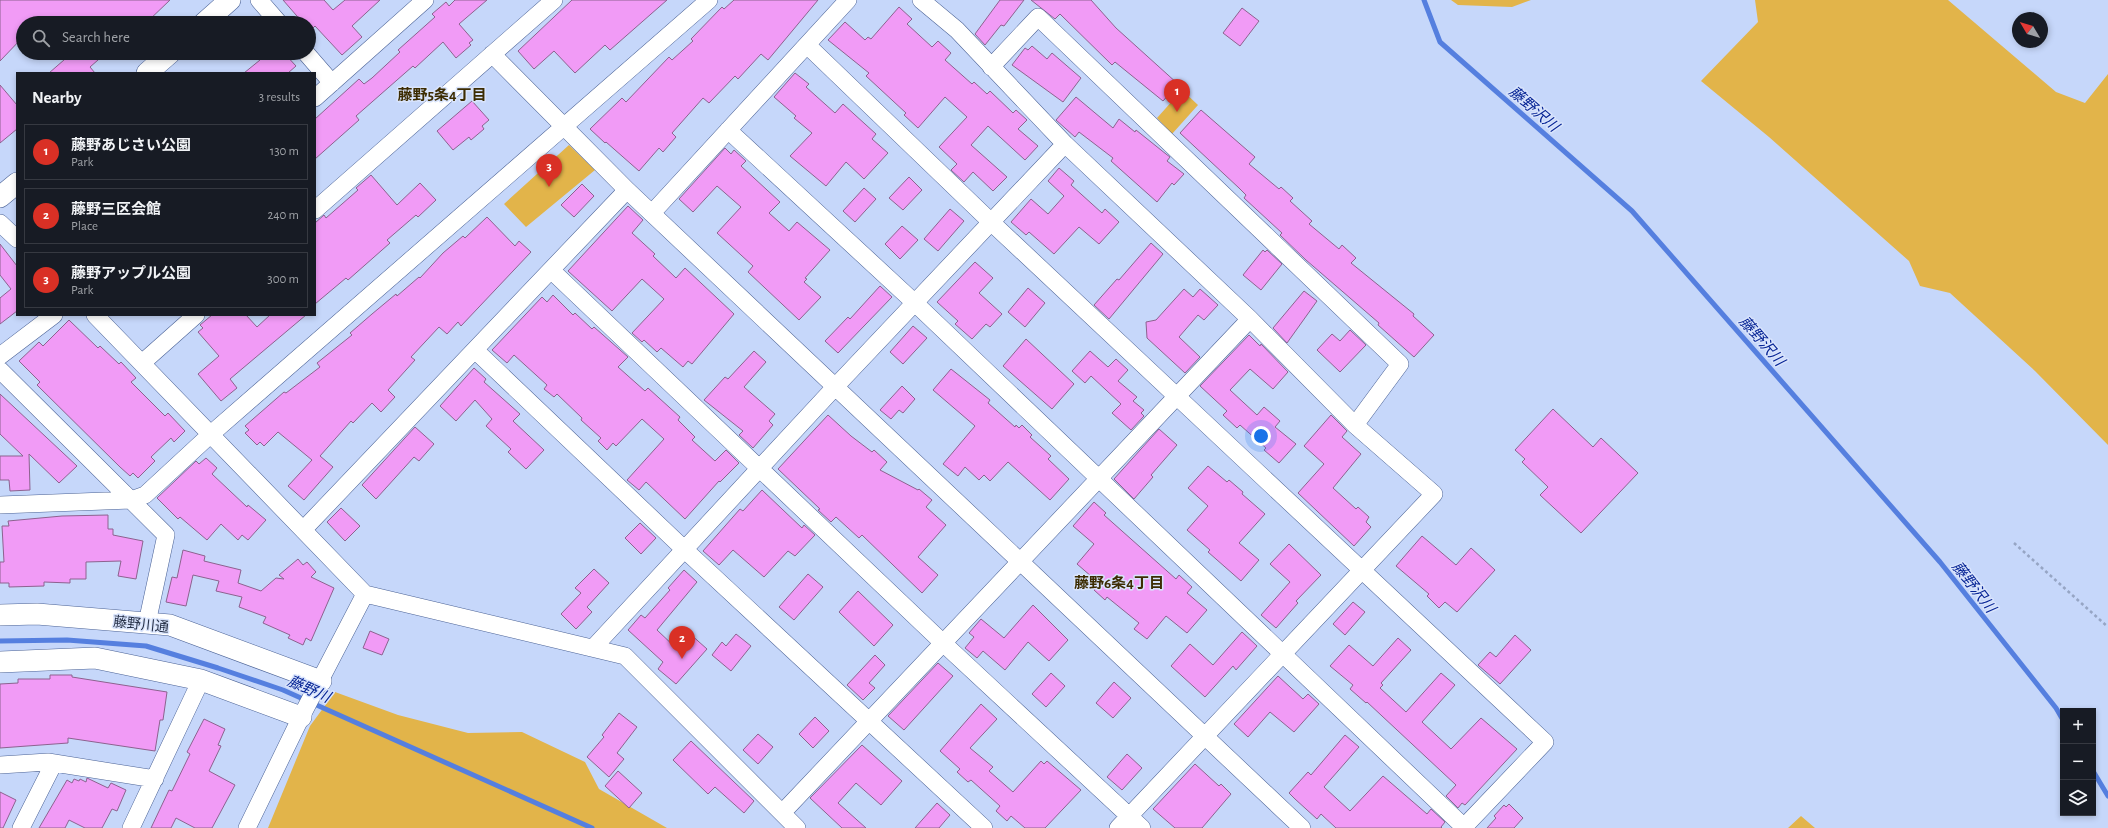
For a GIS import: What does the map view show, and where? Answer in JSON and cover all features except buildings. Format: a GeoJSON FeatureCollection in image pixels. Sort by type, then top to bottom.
{"type":"FeatureCollection","features":[{"type":"Feature","properties":{"kind":"street"},"geometry":{"type":"LineString","coordinates":[[259,0],[273,16]]}},
{"type":"Feature","properties":{"kind":"street"},"geometry":{"type":"LineString","coordinates":[[316,97],[425,0]]}},
{"type":"Feature","properties":{"kind":"street"},"geometry":{"type":"LineString","coordinates":[[316,209],[554,0]]}},
{"type":"Feature","properties":{"kind":"street"},"geometry":{"type":"LineString","coordinates":[[0,505],[131,500],[145,495],[210,434],[709,0]]}},
{"type":"Feature","properties":{"kind":"street"},"geometry":{"type":"LineString","coordinates":[[652,213],[848,0]]}},
{"type":"Feature","properties":{"kind":"street"},"geometry":{"type":"LineString","coordinates":[[551,270],[942,642],[1130,824],[1204,736],[1434,494],[1355,425],[1250,319],[1065,144],[957,30],[921,0]]}},
{"type":"Feature","properties":{"kind":"street"},"geometry":{"type":"LineString","coordinates":[[212,16],[228,1]]}},
{"type":"Feature","properties":{"kind":"street"},"geometry":{"type":"LineString","coordinates":[[991,66],[1038,17],[1400,364],[1355,425]]}},
{"type":"Feature","properties":{"kind":"street"},"geometry":{"type":"LineString","coordinates":[[728,130],[915,303],[1464,828],[1545,742],[991,222],[807,45]]}},
{"type":"Feature","properties":{"kind":"street"},"geometry":{"type":"LineString","coordinates":[[492,54],[627,190],[1302,828]]}},
{"type":"Feature","properties":{"kind":"street"},"geometry":{"type":"LineString","coordinates":[[148,72],[162,60]]}},
{"type":"Feature","properties":{"kind":"street"},"geometry":{"type":"LineString","coordinates":[[312,60],[332,83]]}},
{"type":"Feature","properties":{"kind":"street"},"geometry":{"type":"LineString","coordinates":[[594,648],[835,387],[1065,144]]}},
{"type":"Feature","properties":{"kind":"street"},"geometry":{"type":"LineString","coordinates":[[0,197],[16,184]]}},
{"type":"Feature","properties":{"kind":"street"},"geometry":{"type":"LineString","coordinates":[[303,530],[627,190]]}},
{"type":"Feature","properties":{"kind":"street"},"geometry":{"type":"LineString","coordinates":[[0,223],[16,238]]}},
{"type":"Feature","properties":{"kind":"street"},"geometry":{"type":"LineString","coordinates":[[0,356],[53,316]]}},
{"type":"Feature","properties":{"kind":"street"},"geometry":{"type":"LineString","coordinates":[[97,316],[365,594],[625,656],[797,828]]}},
{"type":"Feature","properties":{"kind":"street"},"geometry":{"type":"LineString","coordinates":[[142,363],[195,316]]}},
{"type":"Feature","properties":{"kind":"street"},"geometry":{"type":"LineString","coordinates":[[782,813],[869,722],[942,642],[1250,319]]}},
{"type":"Feature","properties":{"kind":"street"},"geometry":{"type":"LineString","coordinates":[[475,350],[685,550],[984,828]]}},
{"type":"Feature","properties":{"kind":"street"},"geometry":{"type":"LineString","coordinates":[[0,370],[166,535],[147,623]]}},
{"type":"Feature","properties":{"kind":"street"},"geometry":{"type":"LineString","coordinates":[[247,828],[301,716],[321,682],[365,594]]}},
{"type":"Feature","properties":{"kind":"street","name":"藤野川通"},"geometry":{"type":"LineString","coordinates":[[0,615],[37,614],[170,625],[321,682]]}},
{"type":"Feature","properties":{"kind":"street"},"geometry":{"type":"LineString","coordinates":[[0,662],[95,658],[201,680],[301,716]]}},
{"type":"Feature","properties":{"kind":"street"},"geometry":{"type":"LineString","coordinates":[[131,828],[201,680]]}},
{"type":"Feature","properties":{"kind":"street"},"geometry":{"type":"LineString","coordinates":[[0,765],[54,763],[155,779]]}},
{"type":"Feature","properties":{"kind":"street"},"geometry":{"type":"LineString","coordinates":[[22,828],[54,763]]}},
{"type":"Feature","properties":{"kind":"path"},"geometry":{"type":"LineString","coordinates":[[2014,543],[2108,627]]}},
{"type":"Feature","properties":{"kind":"shaded area"},"geometry":{"type":"Polygon","coordinates":[[[1451,0],[1531,0],[1512,7],[1458,5],[1451,0]]]}},
{"type":"Feature","properties":{"kind":"shaded area"},"geometry":{"type":"Polygon","coordinates":[[[1755,0],[1948,0],[2056,92],[2085,103],[2108,74],[2108,445],[2035,371],[1950,293],[1920,286],[1909,261],[1769,137],[1701,81],[1758,22],[1755,0]]]}},
{"type":"Feature","properties":{"kind":"shaded area"},"geometry":{"type":"Polygon","coordinates":[[[1182,90],[1198,105],[1172,134],[1157,118],[1182,90]]]}},
{"type":"Feature","properties":{"kind":"shaded area"},"geometry":{"type":"Polygon","coordinates":[[[569,145],[595,170],[526,227],[504,204],[569,145]]]}},
{"type":"Feature","properties":{"kind":"shaded area"},"geometry":{"type":"Polygon","coordinates":[[[335,692],[398,715],[468,733],[522,732],[585,762],[599,789],[667,828],[268,828],[310,726],[335,692]]]}},
{"type":"Feature","properties":{"kind":"shaded area"},"geometry":{"type":"Polygon","coordinates":[[[1801,816],[1815,828],[1788,828],[1801,816]]]}},
{"type":"Feature","properties":{"kind":"waterway","name":"藤野沢川"},"geometry":{"type":"LineString","coordinates":[[1424,0],[1440,42],[1632,211],[1940,562],[2060,715]]}},
{"type":"Feature","properties":{"kind":"waterway","name":"藤野川"},"geometry":{"type":"LineString","coordinates":[[0,641],[67,640],[146,646],[218,668],[283,690],[592,828]]}},
{"type":"Feature","properties":{"kind":"waterway","name":"藤野沢川"},"geometry":{"type":"LineString","coordinates":[[2096,776],[2108,796]]}},
{"type":"Feature","properties":{"kind":"place","name":"藤野あじさい公園"},"geometry":{"type":"Point","coordinates":[1177,112]}},
{"type":"Feature","properties":{"kind":"place","name":"藤野アップル公園"},"geometry":{"type":"Point","coordinates":[549,187]}},
{"type":"Feature","properties":{"kind":"place","name":"藤野三区会館"},"geometry":{"type":"Point","coordinates":[682,659]}},
{"type":"Feature","properties":{"kind":"district","name":"藤野5条4丁目"},"geometry":{"type":"Point","coordinates":[442,95]}},
{"type":"Feature","properties":{"kind":"district","name":"藤野6条4丁目"},"geometry":{"type":"Point","coordinates":[1119,583]}}]}
